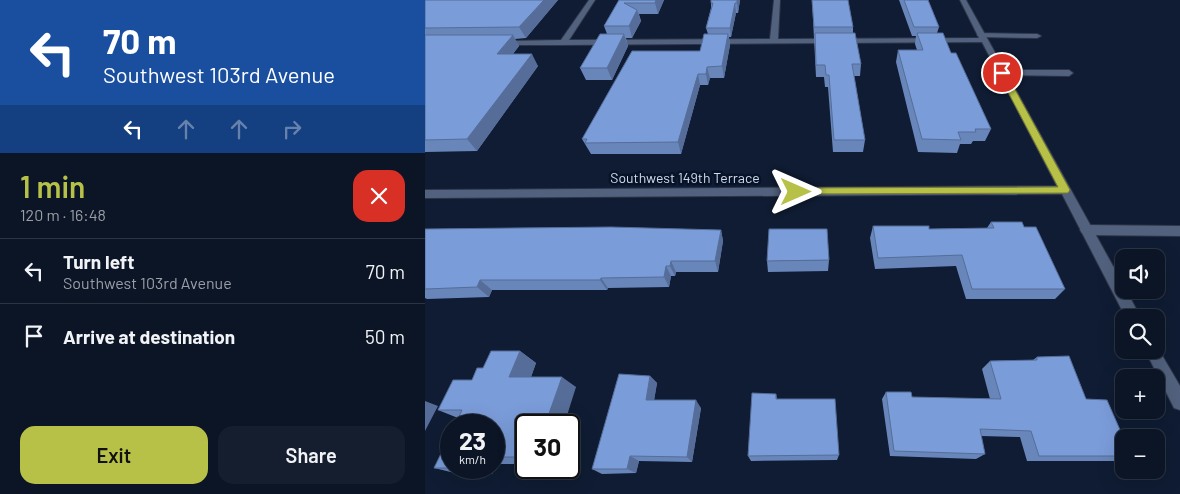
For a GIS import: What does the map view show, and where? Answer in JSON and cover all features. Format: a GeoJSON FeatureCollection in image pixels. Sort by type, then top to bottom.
{"type":"FeatureCollection","features":[{"type":"Feature","properties":{"kind":"street"},"geometry":{"type":"LineString","coordinates":[[563,43],[592,0]]}},
{"type":"Feature","properties":{"kind":"street"},"geometry":{"type":"LineString","coordinates":[[774,41],[777,0]]}},
{"type":"Feature","properties":{"kind":"street"},"geometry":{"type":"LineString","coordinates":[[963,0],[1129,309]]}},
{"type":"Feature","properties":{"kind":"street"},"geometry":{"type":"LineString","coordinates":[[494,43],[774,41],[1037,36]]}},
{"type":"Feature","properties":{"kind":"street"},"geometry":{"type":"LineString","coordinates":[[1002,73],[1069,73]]}},
{"type":"Feature","properties":{"kind":"street","name":"Southwest 149th Terrace"},"geometry":{"type":"LineString","coordinates":[[425,194],[1065,190]]}},
{"type":"Feature","properties":{"kind":"street"},"geometry":{"type":"LineString","coordinates":[[1086,230],[1180,231]]}},
{"type":"Feature","properties":{"kind":"street"},"geometry":{"type":"LineString","coordinates":[[1157,359],[1180,402]]}},
{"type":"Feature","properties":{"kind":"building"},"geometry":{"type":"Polygon","coordinates":[[[425,0],[544,0],[519,27],[425,28],[425,0]]]}},
{"type":"Feature","properties":{"kind":"building"},"geometry":{"type":"Polygon","coordinates":[[[619,0],[656,0],[655,3],[624,3],[637,10],[629,26],[604,26],[619,0]]]}},
{"type":"Feature","properties":{"kind":"building"},"geometry":{"type":"Polygon","coordinates":[[[711,0],[737,0],[730,28],[706,28],[713,3],[711,3],[711,0]]]}},
{"type":"Feature","properties":{"kind":"building"},"geometry":{"type":"Polygon","coordinates":[[[812,0],[848,0],[853,27],[814,27],[812,0]]]}},
{"type":"Feature","properties":{"kind":"building"},"geometry":{"type":"Polygon","coordinates":[[[904,0],[928,0],[939,27],[914,27],[904,0]]]}},
{"type":"Feature","properties":{"kind":"building"},"geometry":{"type":"Polygon","coordinates":[[[815,33],[855,33],[861,64],[852,64],[865,140],[834,140],[829,75],[826,75],[825,65],[816,65],[815,33]]]}},
{"type":"Feature","properties":{"kind":"building"},"geometry":{"type":"Polygon","coordinates":[[[917,33],[943,33],[951,53],[956,53],[991,129],[975,129],[976,132],[958,132],[961,140],[922,139],[898,50],[923,50],[917,33]]]}},
{"type":"Feature","properties":{"kind":"building"},"geometry":{"type":"Polygon","coordinates":[[[600,34],[624,34],[607,68],[580,68],[600,34]]]}},
{"type":"Feature","properties":{"kind":"building"},"geometry":{"type":"Polygon","coordinates":[[[704,34],[728,34],[722,66],[707,67],[706,74],[698,74],[678,142],[585,143],[587,139],[582,139],[632,51],[700,51],[704,34]]]}},
{"type":"Feature","properties":{"kind":"building"},"geometry":{"type":"Polygon","coordinates":[[[425,35],[513,35],[497,54],[532,54],[467,139],[425,140],[425,35]]]}},
{"type":"Feature","properties":{"kind":"building"},"geometry":{"type":"Polygon","coordinates":[[[991,222],[1022,222],[1024,227],[1036,227],[1065,289],[972,289],[962,255],[878,258],[873,226],[929,226],[929,229],[994,228],[991,222]]]}},
{"type":"Feature","properties":{"kind":"building"},"geometry":{"type":"Polygon","coordinates":[[[611,227],[721,230],[715,261],[671,261],[670,266],[666,266],[664,277],[601,278],[600,280],[480,280],[477,287],[425,289],[425,229],[611,227]]]}},
{"type":"Feature","properties":{"kind":"building"},"geometry":{"type":"Polygon","coordinates":[[[769,229],[827,229],[829,260],[767,261],[769,229]]]}},
{"type":"Feature","properties":{"kind":"building"},"geometry":{"type":"Polygon","coordinates":[[[491,351],[520,351],[509,377],[562,377],[549,414],[515,414],[515,457],[505,457],[505,414],[460,414],[462,410],[438,410],[453,380],[472,380],[477,368],[483,368],[491,351]]]}},
{"type":"Feature","properties":{"kind":"building"},"geometry":{"type":"Polygon","coordinates":[[[1069,356],[1086,399],[1107,400],[1120,429],[1115,429],[1115,456],[1039,456],[1031,431],[980,429],[985,454],[894,451],[886,392],[911,392],[912,397],[1001,399],[990,361],[1037,360],[1037,357],[1069,356]]]}},
{"type":"Feature","properties":{"kind":"building"},"geometry":{"type":"Polygon","coordinates":[[[619,374],[650,376],[646,400],[696,400],[687,457],[630,456],[627,469],[592,469],[619,374]]]}},
{"type":"Feature","properties":{"kind":"building"},"geometry":{"type":"Polygon","coordinates":[[[752,393],[776,394],[776,399],[835,399],[839,455],[748,456],[752,393]]]}},
{"type":"Feature","properties":{"kind":"building"},"geometry":{"type":"Polygon","coordinates":[[[440,456],[440,468],[434,468],[440,456]]]}},
{"type":"Feature","properties":{"kind":"route"},"geometry":{"type":"LineString","coordinates":[[796,192],[1065,190],[1002,73]]}}]}
